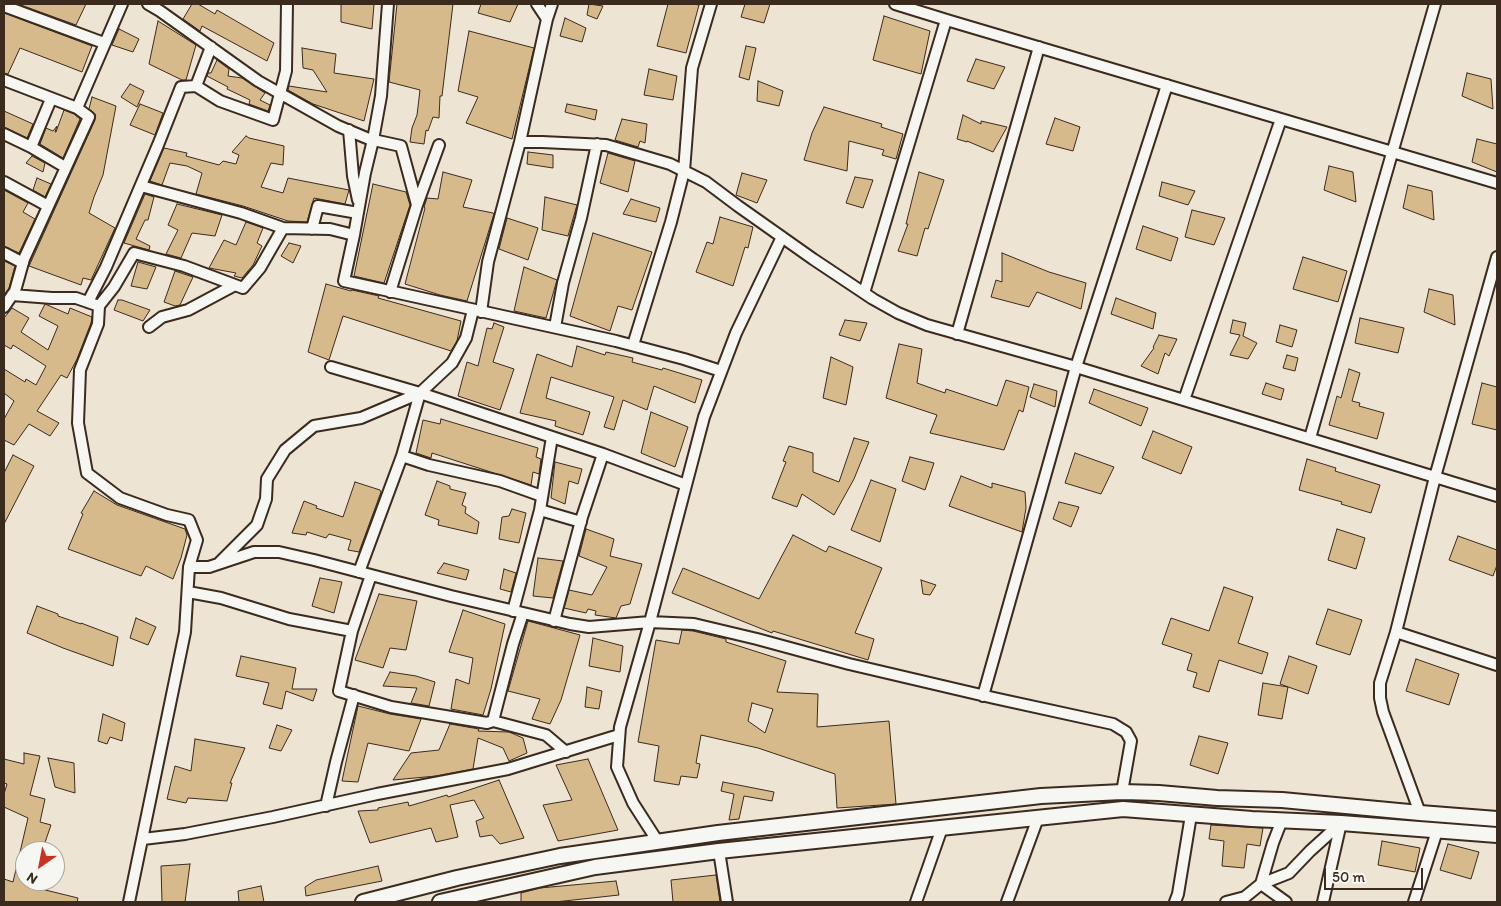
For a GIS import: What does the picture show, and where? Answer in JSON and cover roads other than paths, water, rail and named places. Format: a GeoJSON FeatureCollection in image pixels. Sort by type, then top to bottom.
{"type":"FeatureCollection","features":[{"type":"Feature","properties":{"kind":"main road"},"geometry":{"type":"LineString","coordinates":[[363,902],[457,878],[560,856],[806,823],[1041,796],[1122,792],[1282,800],[1497,819]]}},
{"type":"Feature","properties":{"kind":"main road"},"geometry":{"type":"LineString","coordinates":[[440,902],[595,867],[719,851],[1123,809],[1497,835]]}},
{"type":"Feature","properties":{"kind":"street"},"geometry":{"type":"LineString","coordinates":[[77,108],[122,4]]}},
{"type":"Feature","properties":{"kind":"street"},"geometry":{"type":"LineString","coordinates":[[148,4],[258,81],[338,126],[373,140],[401,146],[417,205]]}},
{"type":"Feature","properties":{"kind":"street"},"geometry":{"type":"LineString","coordinates":[[88,302],[106,267],[181,87],[196,86],[220,101],[273,120],[286,71],[287,4]]}},
{"type":"Feature","properties":{"kind":"street"},"geometry":{"type":"LineString","coordinates":[[388,4],[381,96],[373,140],[364,173],[344,281],[633,345],[721,371]]}},
{"type":"Feature","properties":{"kind":"street"},"geometry":{"type":"LineString","coordinates":[[537,4],[548,20]]}},
{"type":"Feature","properties":{"kind":"street"},"geometry":{"type":"LineString","coordinates":[[218,564],[257,525],[266,499],[267,479],[285,450],[314,426],[361,418],[420,393],[452,364],[466,338],[477,311],[520,142],[552,4]]}},
{"type":"Feature","properties":{"kind":"street"},"geometry":{"type":"LineString","coordinates":[[633,345],[671,222],[684,170],[692,68],[711,4]]}},
{"type":"Feature","properties":{"kind":"street"},"geometry":{"type":"LineString","coordinates":[[895,4],[1497,183]]}},
{"type":"Feature","properties":{"kind":"street"},"geometry":{"type":"LineString","coordinates":[[1310,438],[1435,4]]}},
{"type":"Feature","properties":{"kind":"street"},"geometry":{"type":"LineString","coordinates":[[4,6],[104,43]]}},
{"type":"Feature","properties":{"kind":"street"},"geometry":{"type":"LineString","coordinates":[[864,293],[946,20]]}},
{"type":"Feature","properties":{"kind":"street"},"geometry":{"type":"LineString","coordinates":[[196,86],[211,47]]}},
{"type":"Feature","properties":{"kind":"street"},"geometry":{"type":"LineString","coordinates":[[957,334],[1039,47]]}},
{"type":"Feature","properties":{"kind":"street"},"geometry":{"type":"LineString","coordinates":[[4,80],[77,108],[89,117],[23,262],[15,291],[4,307]]}},
{"type":"Feature","properties":{"kind":"street"},"geometry":{"type":"LineString","coordinates":[[983,696],[1076,367],[1167,86]]}},
{"type":"Feature","properties":{"kind":"street"},"geometry":{"type":"LineString","coordinates":[[31,147],[51,98]]}},
{"type":"Feature","properties":{"kind":"street"},"geometry":{"type":"LineString","coordinates":[[1184,400],[1281,119]]}},
{"type":"Feature","properties":{"kind":"street"},"geometry":{"type":"LineString","coordinates":[[349,130],[358,209]]}},
{"type":"Feature","properties":{"kind":"street"},"geometry":{"type":"LineString","coordinates":[[4,134],[65,167]]}},
{"type":"Feature","properties":{"kind":"street"},"geometry":{"type":"LineString","coordinates":[[520,142],[606,145],[684,170],[706,182],[864,293],[898,313],[927,325],[1076,367],[1497,496]]}},
{"type":"Feature","properties":{"kind":"street"},"geometry":{"type":"LineString","coordinates":[[555,328],[563,283],[581,218],[597,144]]}},
{"type":"Feature","properties":{"kind":"street"},"geometry":{"type":"LineString","coordinates":[[390,292],[417,205],[439,146]]}},
{"type":"Feature","properties":{"kind":"street"},"geometry":{"type":"LineString","coordinates":[[4,182],[48,206]]}},
{"type":"Feature","properties":{"kind":"street"},"geometry":{"type":"LineString","coordinates":[[140,186],[241,214],[283,228],[330,229],[354,235]]}},
{"type":"Feature","properties":{"kind":"street"},"geometry":{"type":"LineString","coordinates":[[312,229],[318,206],[358,209]]}},
{"type":"Feature","properties":{"kind":"street"},"geometry":{"type":"LineString","coordinates":[[129,902],[185,632],[189,566],[197,540],[189,520],[167,515],[120,498],[87,473],[78,423],[80,370],[98,324],[99,306],[114,287],[134,253],[184,266],[242,288],[260,268],[283,228]]}},
{"type":"Feature","properties":{"kind":"street"},"geometry":{"type":"LineString","coordinates":[[658,842],[633,803],[617,767],[620,727],[650,622],[704,416],[736,333],[782,237]]}},
{"type":"Feature","properties":{"kind":"street"},"geometry":{"type":"LineString","coordinates":[[4,253],[23,262]]}},
{"type":"Feature","properties":{"kind":"street"},"geometry":{"type":"LineString","coordinates":[[1420,813],[1383,712],[1380,698],[1380,683],[1396,632],[1435,477],[1497,256]]}},
{"type":"Feature","properties":{"kind":"street"},"geometry":{"type":"LineString","coordinates":[[149,328],[162,317],[188,310],[233,286]]}},
{"type":"Feature","properties":{"kind":"street"},"geometry":{"type":"LineString","coordinates":[[12,295],[76,298],[99,306]]}},
{"type":"Feature","properties":{"kind":"street"},"geometry":{"type":"LineString","coordinates":[[331,367],[420,393],[603,454],[686,485]]}},
{"type":"Feature","properties":{"kind":"street"},"geometry":{"type":"LineString","coordinates":[[359,572],[402,456],[420,393]]}},
{"type":"Feature","properties":{"kind":"street"},"geometry":{"type":"LineString","coordinates":[[493,721],[513,644],[540,510],[552,438]]}},
{"type":"Feature","properties":{"kind":"street"},"geometry":{"type":"LineString","coordinates":[[554,621],[581,522],[603,454]]}},
{"type":"Feature","properties":{"kind":"street"},"geometry":{"type":"LineString","coordinates":[[402,456],[429,465],[500,481],[542,496]]}},
{"type":"Feature","properties":{"kind":"street"},"geometry":{"type":"LineString","coordinates":[[540,510],[581,522]]}},
{"type":"Feature","properties":{"kind":"street"},"geometry":{"type":"LineString","coordinates":[[189,566],[210,568],[254,552],[279,552],[554,621],[589,627],[650,622],[694,624],[983,696],[1113,724],[1126,732],[1131,741],[1122,792]]}},
{"type":"Feature","properties":{"kind":"street"},"geometry":{"type":"LineString","coordinates":[[371,575],[352,630],[339,691],[400,708],[487,723],[493,721],[546,735],[566,752]]}},
{"type":"Feature","properties":{"kind":"street"},"geometry":{"type":"LineString","coordinates":[[188,592],[221,598],[289,619],[352,630]]}},
{"type":"Feature","properties":{"kind":"street"},"geometry":{"type":"LineString","coordinates":[[1396,632],[1497,665]]}},
{"type":"Feature","properties":{"kind":"street"},"geometry":{"type":"LineString","coordinates":[[326,806],[354,695]]}},
{"type":"Feature","properties":{"kind":"street"},"geometry":{"type":"LineString","coordinates":[[143,839],[185,834],[508,769],[619,735]]}},
{"type":"Feature","properties":{"kind":"street"},"geometry":{"type":"LineString","coordinates":[[1175,902],[1178,894],[1191,815]]}},
{"type":"Feature","properties":{"kind":"street"},"geometry":{"type":"LineString","coordinates":[[1007,902],[1038,818]]}},
{"type":"Feature","properties":{"kind":"street"},"geometry":{"type":"LineString","coordinates":[[1261,884],[1282,820]]}},
{"type":"Feature","properties":{"kind":"street"},"geometry":{"type":"LineString","coordinates":[[1226,902],[1249,897],[1261,884],[1289,873],[1341,823]]}},
{"type":"Feature","properties":{"kind":"street"},"geometry":{"type":"LineString","coordinates":[[1323,902],[1341,823]]}},
{"type":"Feature","properties":{"kind":"street"},"geometry":{"type":"LineString","coordinates":[[916,902],[942,828]]}},
{"type":"Feature","properties":{"kind":"street"},"geometry":{"type":"LineString","coordinates":[[1414,902],[1437,831]]}},
{"type":"Feature","properties":{"kind":"street"},"geometry":{"type":"LineString","coordinates":[[719,851],[727,902]]}},
{"type":"Feature","properties":{"kind":"street"},"geometry":{"type":"LineString","coordinates":[[1261,884],[1286,902]]}}]}
